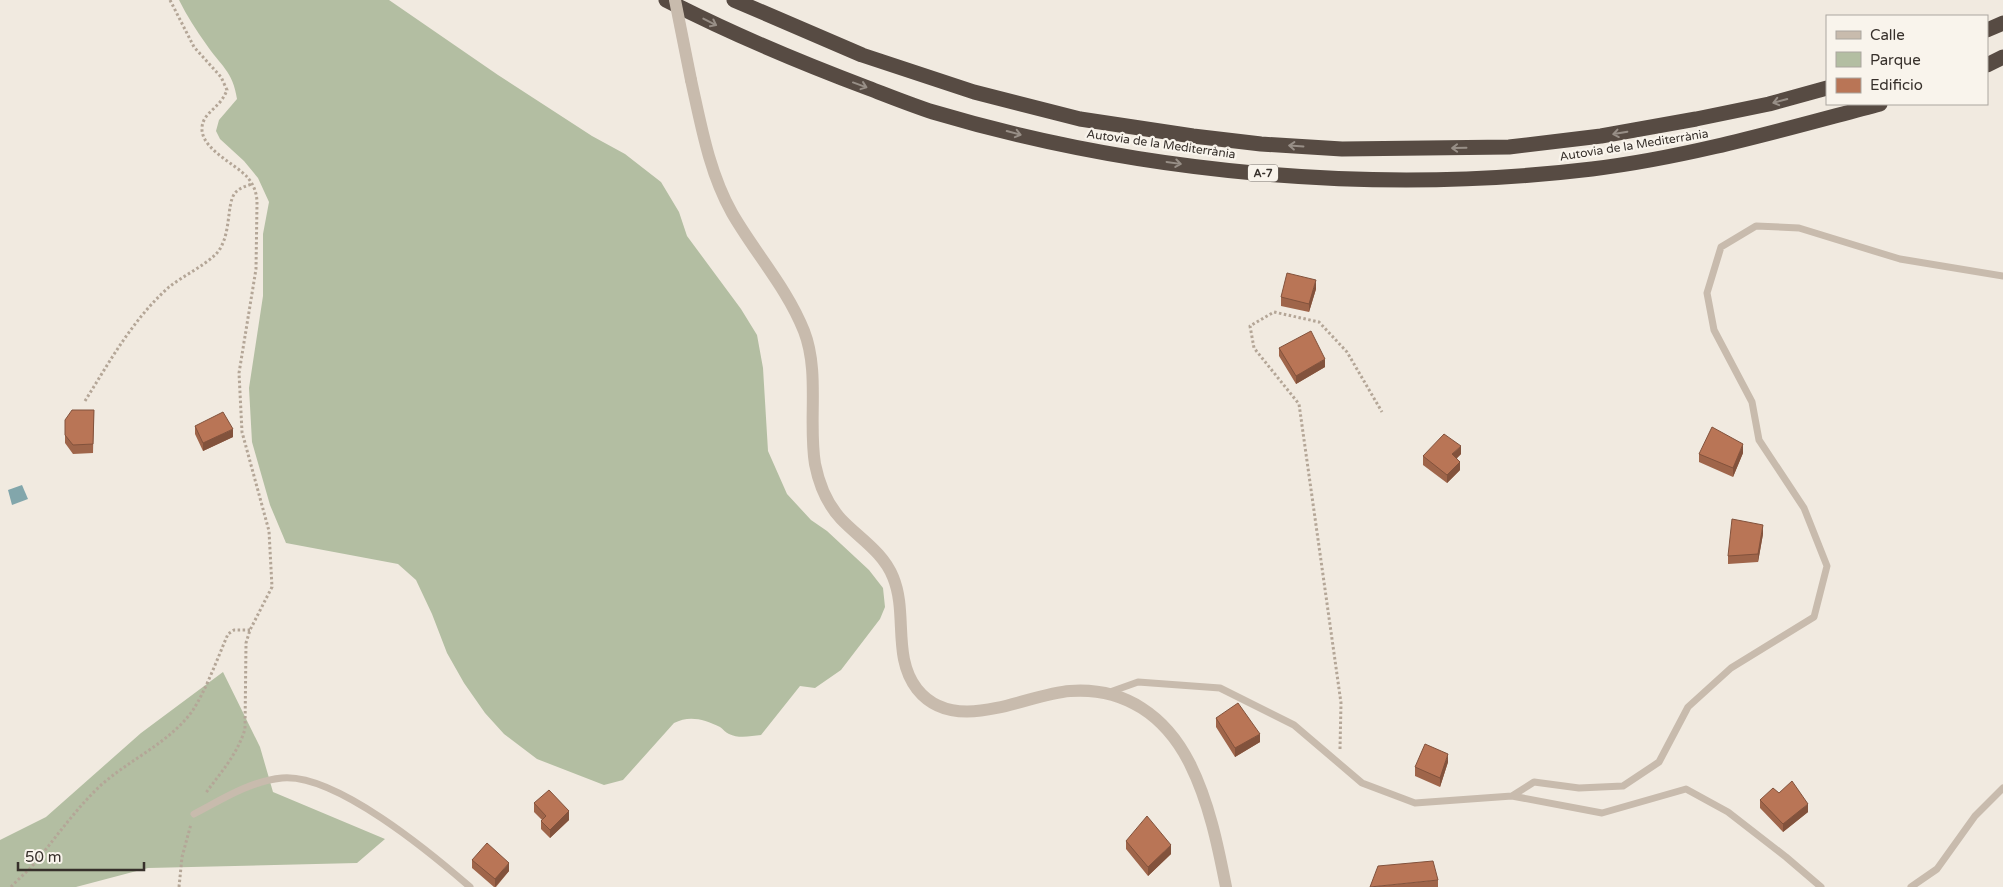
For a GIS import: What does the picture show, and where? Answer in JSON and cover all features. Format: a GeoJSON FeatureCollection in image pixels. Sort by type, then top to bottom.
{"type":"FeatureCollection","features":[{"type":"Feature","properties":{"kind":"highway","name":"Autovia de la Mediterrània"},"geometry":{"type":"LineString","coordinates":[[666,0],[725,30],[803,64],[931,111],[1035,139],[1124,156],[1205,167],[1278,174],[1355,180],[1468,180],[1594,169],[1718,147],[1876,105]]}},
{"type":"Feature","properties":{"kind":"highway","name":"Autovia de la Mediterrània"},"geometry":{"type":"LineString","coordinates":[[734,0],[862,55],[974,92],[1080,119],[1261,144],[1342,149],[1509,147],[1601,136],[1696,119],[1769,104],[1826,88]]}},
{"type":"Feature","properties":{"kind":"highway"},"geometry":{"type":"LineString","coordinates":[[1988,30],[2003,24]]}},
{"type":"Feature","properties":{"kind":"highway"},"geometry":{"type":"LineString","coordinates":[[1988,64],[2003,57]]}},
{"type":"Feature","properties":{"kind":"street"},"geometry":{"type":"LineString","coordinates":[[676,0],[691,80],[706,144],[717,180],[745,234],[781,284],[805,334],[810,356],[815,464],[820,482],[828,500],[842,519],[887,564],[894,579],[901,619],[901,640],[904,659],[908,674],[917,689],[929,701],[960,711],[1000,708],[1068,691],[1110,693],[1128,699],[1147,711],[1166,728],[1180,746],[1200,785],[1213,829],[1226,887]]}},
{"type":"Feature","properties":{"kind":"lane"},"geometry":{"type":"LineString","coordinates":[[1512,796],[1534,782],[1579,788],[1623,786],[1659,762],[1688,707],[1731,668],[1814,617],[1827,566],[1804,508],[1759,440],[1752,402],[1714,330],[1707,293],[1721,247],[1756,226],[1799,228],[1900,259],[2003,276]]}},
{"type":"Feature","properties":{"kind":"lane"},"geometry":{"type":"LineString","coordinates":[[1110,693],[1138,682],[1220,688],[1294,724],[1362,783],[1415,803],[1512,796],[1602,813],[1686,789],[1728,812],[1821,887]]}},
{"type":"Feature","properties":{"kind":"lane"},"geometry":{"type":"LineString","coordinates":[[194,814],[243,789],[281,778],[294,778],[313,783],[351,798],[406,836],[470,887]]}},
{"type":"Feature","properties":{"kind":"lane"},"geometry":{"type":"LineString","coordinates":[[1910,887],[1937,870],[1975,816],[2003,788]]}},
{"type":"Feature","properties":{"kind":"path"},"geometry":{"type":"LineString","coordinates":[[170,0],[194,47],[221,77],[227,90],[220,104],[204,120],[203,130],[205,139],[212,149],[248,177],[257,195],[256,269],[239,373],[242,432],[269,531],[272,587],[250,630],[246,643],[245,729],[235,754],[204,795],[194,814],[182,857],[179,887]]}},
{"type":"Feature","properties":{"kind":"path"},"geometry":{"type":"LineString","coordinates":[[85,401],[120,346],[153,303],[186,274],[216,254],[222,245],[228,226],[233,194],[238,189],[252,184]]}},
{"type":"Feature","properties":{"kind":"path"},"geometry":{"type":"LineString","coordinates":[[1340,764],[1340,704],[1299,404],[1254,348],[1250,326],[1274,312],[1319,322],[1348,352],[1382,412]]}},
{"type":"Feature","properties":{"kind":"path"},"geometry":{"type":"LineString","coordinates":[[11,887],[99,788],[115,773],[181,724],[193,710],[200,697],[228,634],[234,630],[250,630]]}},
{"type":"Feature","properties":{"kind":"green space"},"geometry":{"type":"Polygon","coordinates":[[[179,0],[389,0],[498,75],[592,136],[625,154],[661,182],[679,212],[687,236],[741,309],[757,335],[763,368],[768,451],[787,494],[811,520],[827,531],[869,570],[883,588],[885,607],[880,619],[841,670],[815,688],[800,686],[761,735],[733,736],[714,724],[697,719],[685,719],[674,723],[623,780],[604,785],[537,759],[504,734],[485,713],[464,683],[447,653],[416,580],[398,564],[286,543],[270,505],[252,442],[249,388],[263,296],[263,234],[269,202],[258,178],[244,161],[220,139],[216,131],[219,120],[237,99],[235,89],[229,75],[188,17],[179,0]]]}},
{"type":"Feature","properties":{"kind":"green space"},"geometry":{"type":"Polygon","coordinates":[[[223,672],[260,747],[273,792],[385,839],[357,863],[148,868],[76,887],[0,887],[0,840],[46,817],[141,733],[223,672]]]}},
{"type":"Feature","properties":{"kind":"water"},"geometry":{"type":"Polygon","coordinates":[[[22,485],[28,499],[12,505],[8,490],[22,485]]]}},
{"type":"Feature","properties":{"kind":"building"},"geometry":{"type":"Polygon","coordinates":[[[1287,273],[1316,280],[1309,304],[1281,297],[1287,273]]]}},
{"type":"Feature","properties":{"kind":"building"},"geometry":{"type":"Polygon","coordinates":[[[1311,331],[1325,359],[1296,376],[1279,348],[1311,331]]]}},
{"type":"Feature","properties":{"kind":"building"},"geometry":{"type":"Polygon","coordinates":[[[72,410],[94,410],[93,444],[73,445],[65,435],[65,420],[72,410]]]}},
{"type":"Feature","properties":{"kind":"building"},"geometry":{"type":"Polygon","coordinates":[[[223,412],[233,429],[203,443],[195,426],[223,412]]]}},
{"type":"Feature","properties":{"kind":"building"},"geometry":{"type":"Polygon","coordinates":[[[1712,427],[1743,444],[1733,468],[1699,454],[1712,427]]]}},
{"type":"Feature","properties":{"kind":"building"},"geometry":{"type":"Polygon","coordinates":[[[1444,434],[1461,446],[1452,454],[1460,462],[1447,475],[1423,456],[1444,434]]]}},
{"type":"Feature","properties":{"kind":"building"},"geometry":{"type":"Polygon","coordinates":[[[1732,519],[1763,525],[1758,554],[1728,556],[1732,519]]]}},
{"type":"Feature","properties":{"kind":"building"},"geometry":{"type":"Polygon","coordinates":[[[1238,703],[1260,734],[1235,748],[1216,718],[1238,703]]]}},
{"type":"Feature","properties":{"kind":"building"},"geometry":{"type":"Polygon","coordinates":[[[1425,744],[1448,754],[1440,778],[1415,767],[1425,744]]]}},
{"type":"Feature","properties":{"kind":"building"},"geometry":{"type":"Polygon","coordinates":[[[1792,781],[1808,804],[1783,824],[1760,800],[1773,788],[1779,793],[1792,781]]]}},
{"type":"Feature","properties":{"kind":"building"},"geometry":{"type":"Polygon","coordinates":[[[549,790],[569,811],[550,830],[541,821],[546,816],[534,803],[549,790]]]}},
{"type":"Feature","properties":{"kind":"building"},"geometry":{"type":"Polygon","coordinates":[[[1147,816],[1171,845],[1148,867],[1126,841],[1147,816]]]}},
{"type":"Feature","properties":{"kind":"building"},"geometry":{"type":"Polygon","coordinates":[[[487,843],[509,863],[495,879],[472,860],[487,843]]]}},
{"type":"Feature","properties":{"kind":"building"},"geometry":{"type":"Polygon","coordinates":[[[1433,861],[1438,880],[1370,887],[1378,866],[1433,861]]]}}]}
